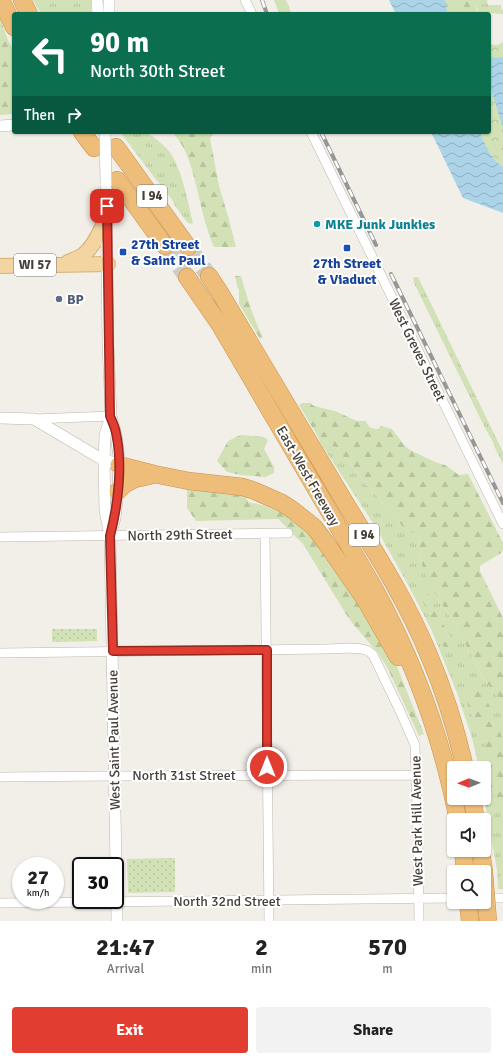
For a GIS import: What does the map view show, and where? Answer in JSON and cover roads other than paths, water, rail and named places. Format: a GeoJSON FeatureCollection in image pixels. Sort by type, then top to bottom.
{"type":"FeatureCollection","features":[{"type":"Feature","properties":{"kind":"highway"},"geometry":{"type":"LineString","coordinates":[[1,0],[12,23]]}},
{"type":"Feature","properties":{"kind":"highway"},"geometry":{"type":"LineString","coordinates":[[22,0],[28,12]]}},
{"type":"Feature","properties":{"kind":"highway"},"geometry":{"type":"LineString","coordinates":[[84,134],[94,148]]}},
{"type":"Feature","properties":{"kind":"highway","name":"I 94"},"geometry":{"type":"LineString","coordinates":[[116,147],[188,246]]}},
{"type":"Feature","properties":{"kind":"highway","name":"I 94"},"geometry":{"type":"LineString","coordinates":[[111,182],[165,246]]}},
{"type":"Feature","properties":{"kind":"highway","name":"East-West Freeway"},"geometry":{"type":"LineString","coordinates":[[209,276],[324,466],[395,587],[412,619],[428,652],[444,694],[463,761]]}},
{"type":"Feature","properties":{"kind":"highway","name":"East-West Freeway"},"geometry":{"type":"LineString","coordinates":[[187,277],[220,325],[374,588],[390,619],[405,649],[427,705],[444,758],[456,813]]}},
{"type":"Feature","properties":{"kind":"highway"},"geometry":{"type":"LineString","coordinates":[[112,463],[189,481],[242,487],[282,503],[294,511],[314,527],[366,601],[391,646],[427,705]]}},
{"type":"Feature","properties":{"kind":"highway"},"geometry":{"type":"LineString","coordinates":[[118,492],[125,484],[135,479],[154,474]]}},
{"type":"Feature","properties":{"kind":"highway"},"geometry":{"type":"LineString","coordinates":[[469,909],[470,921]]}},
{"type":"Feature","properties":{"kind":"highway"},"geometry":{"type":"LineString","coordinates":[[487,909],[488,921]]}},
{"type":"Feature","properties":{"kind":"main road"},"geometry":{"type":"LineString","coordinates":[[64,264],[88,251],[98,237],[107,218]]}},
{"type":"Feature","properties":{"kind":"main road","name":"WI 57"},"geometry":{"type":"LineString","coordinates":[[0,266],[108,264]]}},
{"type":"Feature","properties":{"kind":"street"},"geometry":{"type":"LineString","coordinates":[[98,0],[98,12]]}},
{"type":"Feature","properties":{"kind":"street"},"geometry":{"type":"LineString","coordinates":[[108,0],[109,12]]}},
{"type":"Feature","properties":{"kind":"street"},"geometry":{"type":"LineString","coordinates":[[245,0],[251,12]]}},
{"type":"Feature","properties":{"kind":"street"},"geometry":{"type":"LineString","coordinates":[[0,126],[12,125]]}},
{"type":"Feature","properties":{"kind":"street","name":"West Saint Paul Avenue"},"geometry":{"type":"LineString","coordinates":[[105,134],[111,182],[107,218],[110,416],[105,435],[118,492],[115,518],[110,536]]}},
{"type":"Feature","properties":{"kind":"street","name":"West Greves Street"},"geometry":{"type":"LineString","coordinates":[[312,134],[503,524]]}},
{"type":"Feature","properties":{"kind":"street"},"geometry":{"type":"LineString","coordinates":[[0,418],[34,419],[110,416]]}},
{"type":"Feature","properties":{"kind":"street","name":"West Saint Paul Avenue"},"geometry":{"type":"LineString","coordinates":[[110,416],[116,434],[105,510],[110,536],[116,857]]}},
{"type":"Feature","properties":{"kind":"street"},"geometry":{"type":"LineString","coordinates":[[34,419],[112,463]]}},
{"type":"Feature","properties":{"kind":"street","name":"North 29th Street"},"geometry":{"type":"LineString","coordinates":[[0,537],[288,533]]}},
{"type":"Feature","properties":{"kind":"street"},"geometry":{"type":"LineString","coordinates":[[264,534],[267,650],[269,921]]}},
{"type":"Feature","properties":{"kind":"street","name":"West Park Hill Avenue"},"geometry":{"type":"LineString","coordinates":[[267,650],[355,648],[363,649],[373,655],[415,745],[419,921]]}},
{"type":"Feature","properties":{"kind":"street"},"geometry":{"type":"LineString","coordinates":[[0,653],[267,650]]}},
{"type":"Feature","properties":{"kind":"street","name":"North 31st Street"},"geometry":{"type":"LineString","coordinates":[[0,777],[416,775]]}},
{"type":"Feature","properties":{"kind":"street","name":"North 32nd Street"},"geometry":{"type":"LineString","coordinates":[[124,902],[447,898]]}},
{"type":"Feature","properties":{"kind":"street"},"geometry":{"type":"LineString","coordinates":[[491,898],[503,898]]}},
{"type":"Feature","properties":{"kind":"street","name":"North 32nd Street"},"geometry":{"type":"LineString","coordinates":[[0,903],[72,902]]}},
{"type":"Feature","properties":{"kind":"street","name":"West Saint Paul Avenue"},"geometry":{"type":"LineString","coordinates":[[116,909],[117,921]]}},
{"type":"Feature","properties":{"kind":"water"},"geometry":{"type":"Polygon","coordinates":[[[389,0],[445,0],[448,12],[395,12],[389,0]]]}},
{"type":"Feature","properties":{"kind":"water"},"geometry":{"type":"Polygon","coordinates":[[[503,57],[503,128],[491,89],[491,58],[503,57]]]}},
{"type":"Feature","properties":{"kind":"water"},"geometry":{"type":"Polygon","coordinates":[[[432,134],[481,134],[486,147],[492,156],[503,167],[503,213],[463,198],[432,134]]]}},
{"type":"Feature","properties":{"kind":"tunnel"},"geometry":{"type":"LineString","coordinates":[[165,246],[187,277]]}},
{"type":"Feature","properties":{"kind":"tunnel"},"geometry":{"type":"LineString","coordinates":[[188,247],[209,276]]}},
{"type":"Feature","properties":{"kind":"railway"},"geometry":{"type":"LineString","coordinates":[[262,0],[266,12]]}},
{"type":"Feature","properties":{"kind":"railway"},"geometry":{"type":"LineString","coordinates":[[322,134],[376,245]]}},
{"type":"Feature","properties":{"kind":"railway"},"geometry":{"type":"LineString","coordinates":[[391,274],[503,503]]}},
{"type":"Feature","properties":{"kind":"place","name":"MKE Junk Junkies"},"geometry":{"type":"Point","coordinates":[317,224]}},
{"type":"Feature","properties":{"kind":"place","name":"27th Street & Viaduct"},"geometry":{"type":"Point","coordinates":[347,248]}},
{"type":"Feature","properties":{"kind":"place","name":"27th Street & Saint Paul"},"geometry":{"type":"Point","coordinates":[123,252]}},
{"type":"Feature","properties":{"kind":"place","name":"BP"},"geometry":{"type":"Point","coordinates":[59,299]}}]}
